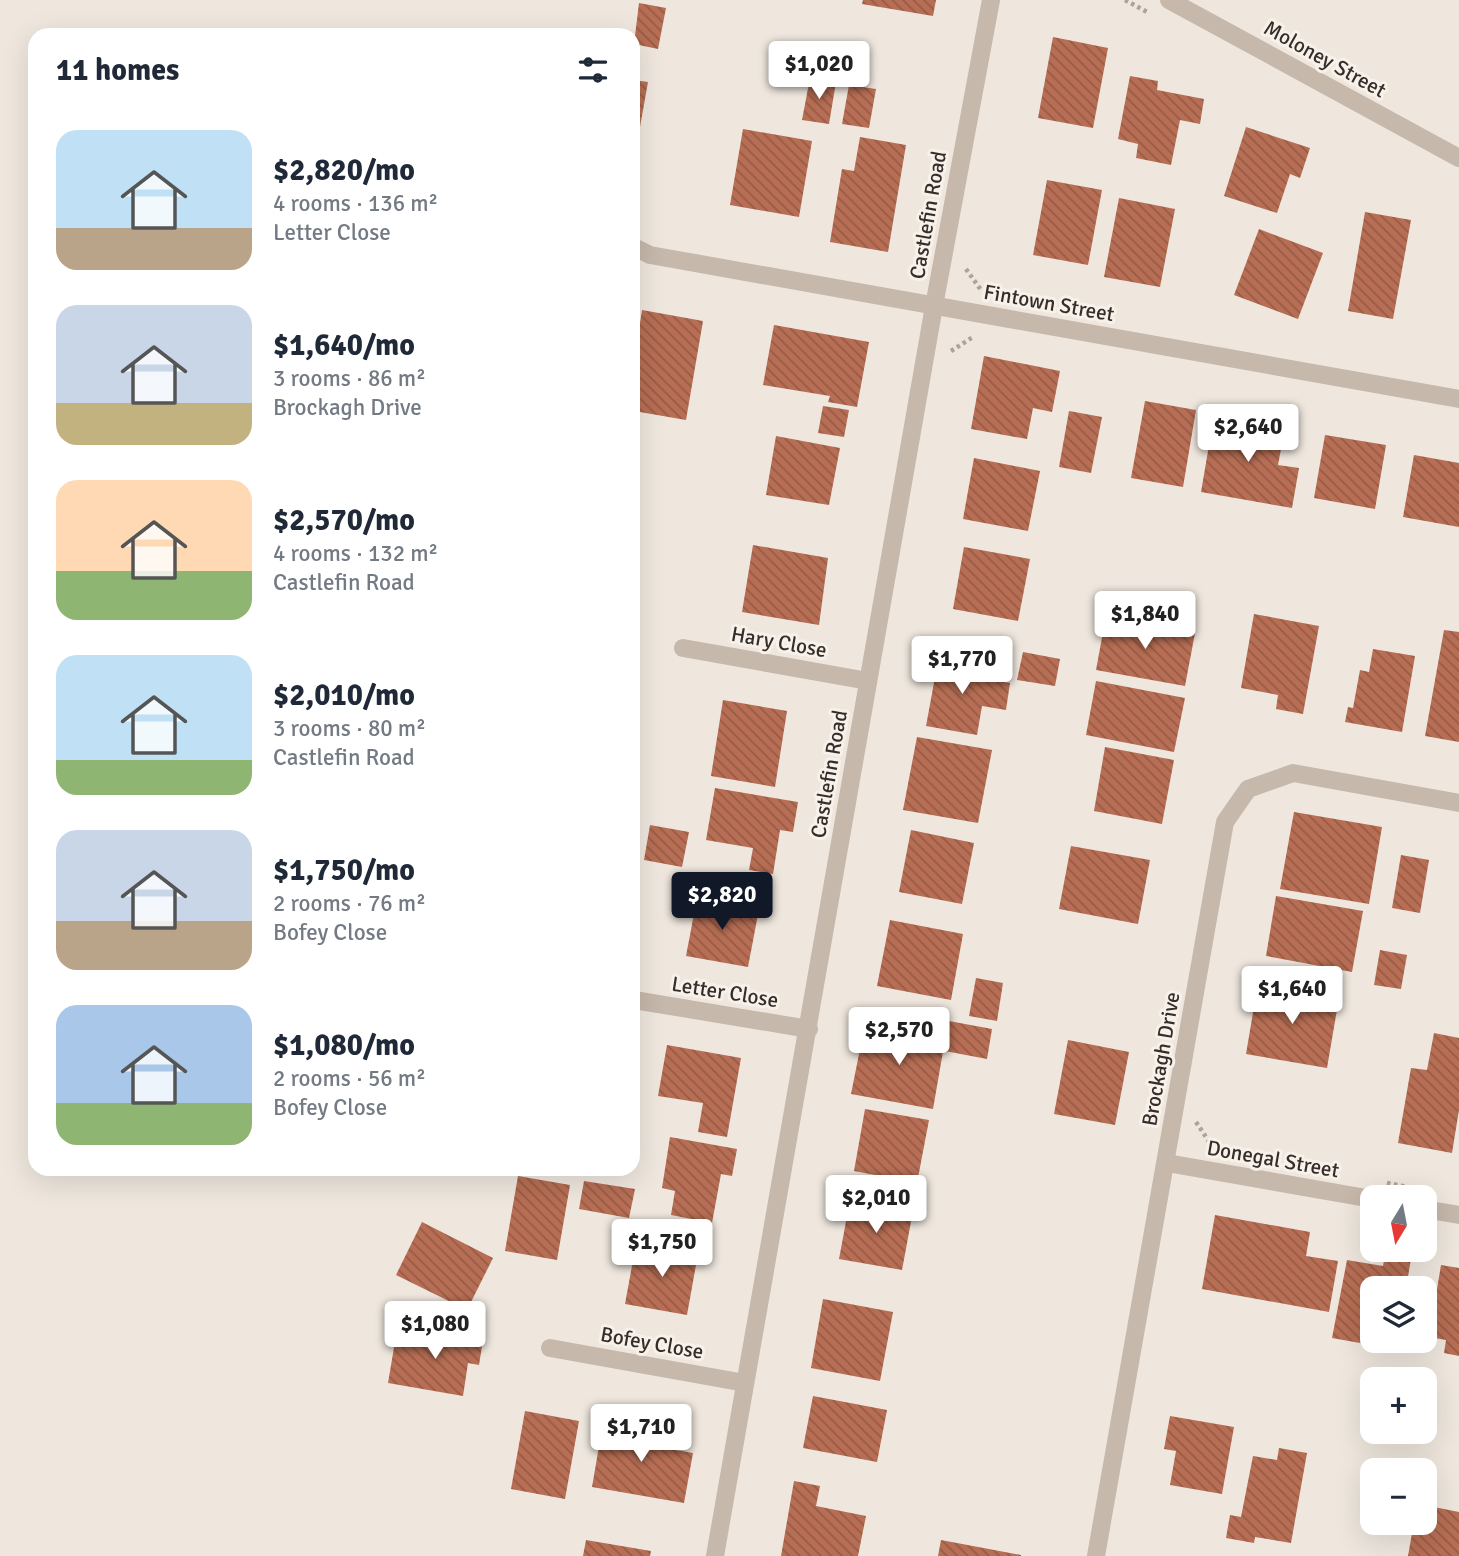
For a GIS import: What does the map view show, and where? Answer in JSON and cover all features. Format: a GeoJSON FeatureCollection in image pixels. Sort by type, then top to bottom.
{"type":"FeatureCollection","features":[{"type":"Feature","properties":{"kind":"street","name":"Castlefin Road"},"geometry":{"type":"LineString","coordinates":[[715,1556],[809,1030],[867,681],[991,0]]}},
{"type":"Feature","properties":{"kind":"street","name":"Moloney Street"},"geometry":{"type":"LineString","coordinates":[[1169,0],[1459,158]]}},
{"type":"Feature","properties":{"kind":"street","name":"Fintown Street"},"geometry":{"type":"LineString","coordinates":[[640,250],[650,255],[1459,399]]}},
{"type":"Feature","properties":{"kind":"street","name":"Hary Close"},"geometry":{"type":"LineString","coordinates":[[683,648],[867,681]]}},
{"type":"Feature","properties":{"kind":"street","name":"Brockagh Drive"},"geometry":{"type":"LineString","coordinates":[[1097,1556],[1226,822],[1248,789],[1293,773],[1459,803]]}},
{"type":"Feature","properties":{"kind":"street","name":"Letter Close"},"geometry":{"type":"LineString","coordinates":[[640,1001],[809,1030]]}},
{"type":"Feature","properties":{"kind":"street","name":"Donegal Street"},"geometry":{"type":"LineString","coordinates":[[1167,1163],[1360,1197]]}},
{"type":"Feature","properties":{"kind":"street"},"geometry":{"type":"LineString","coordinates":[[1437,1211],[1459,1215]]}},
{"type":"Feature","properties":{"kind":"street","name":"Bofey Close"},"geometry":{"type":"LineString","coordinates":[[550,1348],[746,1383]]}},
{"type":"Feature","properties":{"kind":"building"},"geometry":{"type":"Polygon","coordinates":[[[863,0],[936,0],[933,16],[862,4],[863,0]]]}},
{"type":"Feature","properties":{"kind":"building"},"geometry":{"type":"Polygon","coordinates":[[[639,3],[666,8],[658,49],[640,45],[640,28],[636,28],[639,3]]]}},
{"type":"Feature","properties":{"kind":"building"},"geometry":{"type":"Polygon","coordinates":[[[1053,37],[1108,48],[1093,128],[1038,118],[1053,37]]]}},
{"type":"Feature","properties":{"kind":"building"},"geometry":{"type":"Polygon","coordinates":[[[1130,76],[1158,81],[1157,90],[1204,99],[1200,124],[1180,120],[1171,165],[1136,158],[1138,144],[1118,139],[1130,76]]]}},
{"type":"Feature","properties":{"kind":"building"},"geometry":{"type":"Polygon","coordinates":[[[810,78],[836,82],[829,124],[802,120],[810,78]]]}},
{"type":"Feature","properties":{"kind":"building"},"geometry":{"type":"Polygon","coordinates":[[[640,81],[648,82],[640,127],[640,81]]]}},
{"type":"Feature","properties":{"kind":"building"},"geometry":{"type":"Polygon","coordinates":[[[849,85],[876,89],[869,128],[842,124],[849,85]]]}},
{"type":"Feature","properties":{"kind":"building"},"geometry":{"type":"Polygon","coordinates":[[[1246,127],[1310,148],[1300,178],[1290,174],[1277,213],[1224,196],[1246,127]]]}},
{"type":"Feature","properties":{"kind":"building"},"geometry":{"type":"Polygon","coordinates":[[[743,129],[812,141],[799,217],[730,205],[743,129]]]}},
{"type":"Feature","properties":{"kind":"building"},"geometry":{"type":"Polygon","coordinates":[[[860,137],[906,145],[888,252],[830,242],[842,169],[854,171],[860,137]]]}},
{"type":"Feature","properties":{"kind":"building"},"geometry":{"type":"Polygon","coordinates":[[[1047,180],[1102,190],[1088,265],[1033,255],[1047,180]]]}},
{"type":"Feature","properties":{"kind":"building"},"geometry":{"type":"Polygon","coordinates":[[[1119,198],[1175,209],[1160,287],[1104,277],[1119,198]]]}},
{"type":"Feature","properties":{"kind":"building"},"geometry":{"type":"Polygon","coordinates":[[[1365,212],[1411,220],[1393,319],[1348,311],[1365,212]]]}},
{"type":"Feature","properties":{"kind":"building"},"geometry":{"type":"Polygon","coordinates":[[[1259,229],[1323,253],[1298,319],[1234,295],[1259,229]]]}},
{"type":"Feature","properties":{"kind":"building"},"geometry":{"type":"Polygon","coordinates":[[[642,310],[703,321],[686,420],[640,412],[642,310]]]}},
{"type":"Feature","properties":{"kind":"building"},"geometry":{"type":"Polygon","coordinates":[[[774,325],[869,342],[857,407],[828,402],[830,396],[763,385],[774,325]]]}},
{"type":"Feature","properties":{"kind":"building"},"geometry":{"type":"Polygon","coordinates":[[[984,356],[1060,371],[1052,412],[1033,408],[1027,439],[971,429],[984,356]]]}},
{"type":"Feature","properties":{"kind":"building"},"geometry":{"type":"Polygon","coordinates":[[[1145,401],[1196,410],[1183,487],[1131,478],[1145,401]]]}},
{"type":"Feature","properties":{"kind":"building"},"geometry":{"type":"Polygon","coordinates":[[[823,406],[849,410],[844,437],[818,433],[823,406]]]}},
{"type":"Feature","properties":{"kind":"building"},"geometry":{"type":"Polygon","coordinates":[[[1069,411],[1102,417],[1091,473],[1059,467],[1069,411]]]}},
{"type":"Feature","properties":{"kind":"building"},"geometry":{"type":"Polygon","coordinates":[[[1214,416],[1285,428],[1278,465],[1299,468],[1292,508],[1201,492],[1214,416]]]}},
{"type":"Feature","properties":{"kind":"building"},"geometry":{"type":"Polygon","coordinates":[[[1325,435],[1386,445],[1375,509],[1314,498],[1325,435]]]}},
{"type":"Feature","properties":{"kind":"building"},"geometry":{"type":"Polygon","coordinates":[[[776,436],[840,448],[829,505],[766,495],[776,436]]]}},
{"type":"Feature","properties":{"kind":"building"},"geometry":{"type":"Polygon","coordinates":[[[1414,455],[1459,463],[1459,527],[1403,517],[1414,455]]]}},
{"type":"Feature","properties":{"kind":"building"},"geometry":{"type":"Polygon","coordinates":[[[974,458],[1040,471],[1028,531],[963,519],[974,458]]]}},
{"type":"Feature","properties":{"kind":"building"},"geometry":{"type":"Polygon","coordinates":[[[753,545],[828,558],[819,625],[742,612],[753,545]]]}},
{"type":"Feature","properties":{"kind":"building"},"geometry":{"type":"Polygon","coordinates":[[[964,547],[1030,559],[1018,621],[953,609],[964,547]]]}},
{"type":"Feature","properties":{"kind":"building"},"geometry":{"type":"Polygon","coordinates":[[[1254,614],[1319,626],[1303,714],[1276,709],[1278,695],[1241,688],[1254,614]]]}},
{"type":"Feature","properties":{"kind":"building"},"geometry":{"type":"Polygon","coordinates":[[[1106,616],[1195,633],[1185,686],[1096,670],[1106,616]]]}},
{"type":"Feature","properties":{"kind":"building"},"geometry":{"type":"Polygon","coordinates":[[[1444,630],[1459,632],[1459,742],[1425,736],[1444,630]]]}},
{"type":"Feature","properties":{"kind":"building"},"geometry":{"type":"Polygon","coordinates":[[[1373,649],[1415,656],[1402,732],[1345,722],[1348,707],[1353,708],[1360,670],[1369,672],[1373,649]]]}},
{"type":"Feature","properties":{"kind":"building"},"geometry":{"type":"Polygon","coordinates":[[[940,650],[968,655],[964,675],[1010,683],[1006,710],[982,706],[977,735],[926,726],[940,650]]]}},
{"type":"Feature","properties":{"kind":"building"},"geometry":{"type":"Polygon","coordinates":[[[1023,652],[1060,659],[1055,686],[1017,680],[1023,652]]]}},
{"type":"Feature","properties":{"kind":"building"},"geometry":{"type":"Polygon","coordinates":[[[1096,681],[1185,698],[1174,752],[1086,735],[1096,681]]]}},
{"type":"Feature","properties":{"kind":"building"},"geometry":{"type":"Polygon","coordinates":[[[723,700],[787,711],[775,787],[711,776],[723,700]]]}},
{"type":"Feature","properties":{"kind":"building"},"geometry":{"type":"Polygon","coordinates":[[[917,737],[992,750],[978,823],[903,810],[917,737]]]}},
{"type":"Feature","properties":{"kind":"building"},"geometry":{"type":"Polygon","coordinates":[[[1105,747],[1174,760],[1162,824],[1094,811],[1105,747]]]}},
{"type":"Feature","properties":{"kind":"building"},"geometry":{"type":"Polygon","coordinates":[[[715,788],[798,802],[793,832],[780,830],[773,874],[749,870],[753,848],[706,840],[715,788]]]}},
{"type":"Feature","properties":{"kind":"building"},"geometry":{"type":"Polygon","coordinates":[[[1294,812],[1382,827],[1369,904],[1280,889],[1294,812]]]}},
{"type":"Feature","properties":{"kind":"building"},"geometry":{"type":"Polygon","coordinates":[[[650,825],[689,832],[682,867],[644,860],[650,825]]]}},
{"type":"Feature","properties":{"kind":"building"},"geometry":{"type":"Polygon","coordinates":[[[911,830],[974,843],[962,904],[899,892],[911,830]]]}},
{"type":"Feature","properties":{"kind":"building"},"geometry":{"type":"Polygon","coordinates":[[[1071,846],[1150,860],[1138,924],[1059,909],[1071,846]]]}},
{"type":"Feature","properties":{"kind":"building"},"geometry":{"type":"Polygon","coordinates":[[[1401,855],[1429,860],[1420,913],[1392,908],[1401,855]]]}},
{"type":"Feature","properties":{"kind":"building"},"geometry":{"type":"Polygon","coordinates":[[[1276,896],[1363,911],[1352,972],[1266,956],[1276,896]]]}},
{"type":"Feature","properties":{"kind":"building"},"geometry":{"type":"Polygon","coordinates":[[[697,898],[759,909],[748,967],[686,956],[697,898]]]}},
{"type":"Feature","properties":{"kind":"building"},"geometry":{"type":"Polygon","coordinates":[[[890,920],[963,934],[951,1000],[877,986],[890,920]]]}},
{"type":"Feature","properties":{"kind":"building"},"geometry":{"type":"Polygon","coordinates":[[[1380,950],[1407,955],[1401,989],[1374,985],[1380,950]]]}},
{"type":"Feature","properties":{"kind":"building"},"geometry":{"type":"Polygon","coordinates":[[[976,978],[1003,983],[997,1021],[969,1016],[976,978]]]}},
{"type":"Feature","properties":{"kind":"building"},"geometry":{"type":"Polygon","coordinates":[[[1258,983],[1339,998],[1327,1068],[1246,1054],[1258,983]]]}},
{"type":"Feature","properties":{"kind":"building"},"geometry":{"type":"Polygon","coordinates":[[[878,1020],[899,1024],[898,1032],[945,1040],[933,1109],[851,1094],[861,1044],[873,1046],[878,1020]]]}},
{"type":"Feature","properties":{"kind":"building"},"geometry":{"type":"Polygon","coordinates":[[[949,1021],[992,1029],[987,1059],[945,1051],[949,1021]]]}},
{"type":"Feature","properties":{"kind":"building"},"geometry":{"type":"Polygon","coordinates":[[[1434,1033],[1459,1038],[1459,1110],[1452,1153],[1398,1143],[1411,1068],[1427,1070],[1434,1033]]]}},
{"type":"Feature","properties":{"kind":"building"},"geometry":{"type":"Polygon","coordinates":[[[1068,1040],[1129,1052],[1115,1125],[1054,1114],[1068,1040]]]}},
{"type":"Feature","properties":{"kind":"building"},"geometry":{"type":"Polygon","coordinates":[[[667,1045],[741,1058],[727,1137],[698,1132],[703,1103],[658,1096],[667,1045]]]}},
{"type":"Feature","properties":{"kind":"building"},"geometry":{"type":"Polygon","coordinates":[[[865,1109],[929,1120],[917,1183],[854,1171],[865,1109]]]}},
{"type":"Feature","properties":{"kind":"building"},"geometry":{"type":"Polygon","coordinates":[[[670,1137],[737,1149],[732,1176],[721,1174],[712,1223],[671,1215],[675,1191],[662,1188],[670,1137]]]}},
{"type":"Feature","properties":{"kind":"building"},"geometry":{"type":"Polygon","coordinates":[[[518,1176],[570,1185],[557,1260],[505,1251],[518,1176]]]}},
{"type":"Feature","properties":{"kind":"building"},"geometry":{"type":"Polygon","coordinates":[[[584,1181],[635,1189],[629,1218],[579,1209],[584,1181]]]}},
{"type":"Feature","properties":{"kind":"building"},"geometry":{"type":"Polygon","coordinates":[[[850,1200],[913,1211],[902,1270],[839,1259],[850,1200]]]}},
{"type":"Feature","properties":{"kind":"building"},"geometry":{"type":"Polygon","coordinates":[[[1215,1215],[1310,1232],[1306,1256],[1338,1261],[1329,1312],[1202,1289],[1215,1215]]]}},
{"type":"Feature","properties":{"kind":"building"},"geometry":{"type":"Polygon","coordinates":[[[422,1222],[493,1258],[467,1310],[396,1275],[422,1222]]]}},
{"type":"Feature","properties":{"kind":"building"},"geometry":{"type":"Polygon","coordinates":[[[636,1244],[698,1254],[687,1315],[625,1304],[636,1244]]]}},
{"type":"Feature","properties":{"kind":"building"},"geometry":{"type":"Polygon","coordinates":[[[1347,1260],[1383,1266],[1384,1262],[1410,1262],[1408,1276],[1360,1276],[1360,1343],[1332,1338],[1347,1260]]]}},
{"type":"Feature","properties":{"kind":"building"},"geometry":{"type":"Polygon","coordinates":[[[1441,1265],[1459,1268],[1459,1356],[1444,1353],[1446,1340],[1437,1338],[1437,1289],[1441,1265]]]}},
{"type":"Feature","properties":{"kind":"building"},"geometry":{"type":"Polygon","coordinates":[[[823,1299],[893,1312],[880,1381],[811,1368],[823,1299]]]}},
{"type":"Feature","properties":{"kind":"building"},"geometry":{"type":"Polygon","coordinates":[[[456,1329],[484,1334],[479,1365],[468,1363],[463,1396],[388,1383],[397,1330],[454,1340],[456,1329]]]}},
{"type":"Feature","properties":{"kind":"building"},"geometry":{"type":"Polygon","coordinates":[[[813,1396],[887,1410],[877,1462],[803,1448],[813,1396]]]}},
{"type":"Feature","properties":{"kind":"building"},"geometry":{"type":"Polygon","coordinates":[[[525,1411],[579,1421],[565,1499],[511,1489],[525,1411]]]}},
{"type":"Feature","properties":{"kind":"building"},"geometry":{"type":"Polygon","coordinates":[[[1170,1416],[1234,1427],[1222,1494],[1170,1485],[1176,1451],[1164,1449],[1170,1416]]]}},
{"type":"Feature","properties":{"kind":"building"},"geometry":{"type":"Polygon","coordinates":[[[603,1423],[666,1434],[664,1448],[693,1453],[684,1503],[592,1487],[603,1423]]]}},
{"type":"Feature","properties":{"kind":"building"},"geometry":{"type":"Polygon","coordinates":[[[1279,1448],[1307,1453],[1291,1543],[1255,1537],[1254,1543],[1226,1538],[1230,1515],[1241,1517],[1253,1456],[1277,1460],[1279,1448]]]}},
{"type":"Feature","properties":{"kind":"building"},"geometry":{"type":"Polygon","coordinates":[[[794,1481],[820,1486],[816,1506],[866,1516],[858,1556],[781,1556],[794,1481]]]}},
{"type":"Feature","properties":{"kind":"building"},"geometry":{"type":"Polygon","coordinates":[[[1437,1508],[1459,1512],[1459,1556],[1408,1556],[1412,1535],[1437,1535],[1437,1508]]]}},
{"type":"Feature","properties":{"kind":"building"},"geometry":{"type":"Polygon","coordinates":[[[586,1540],[651,1551],[650,1556],[583,1556],[586,1540]]]}},
{"type":"Feature","properties":{"kind":"building"},"geometry":{"type":"Polygon","coordinates":[[[941,1540],[1021,1555],[1021,1556],[938,1556],[941,1540]]]}}]}
